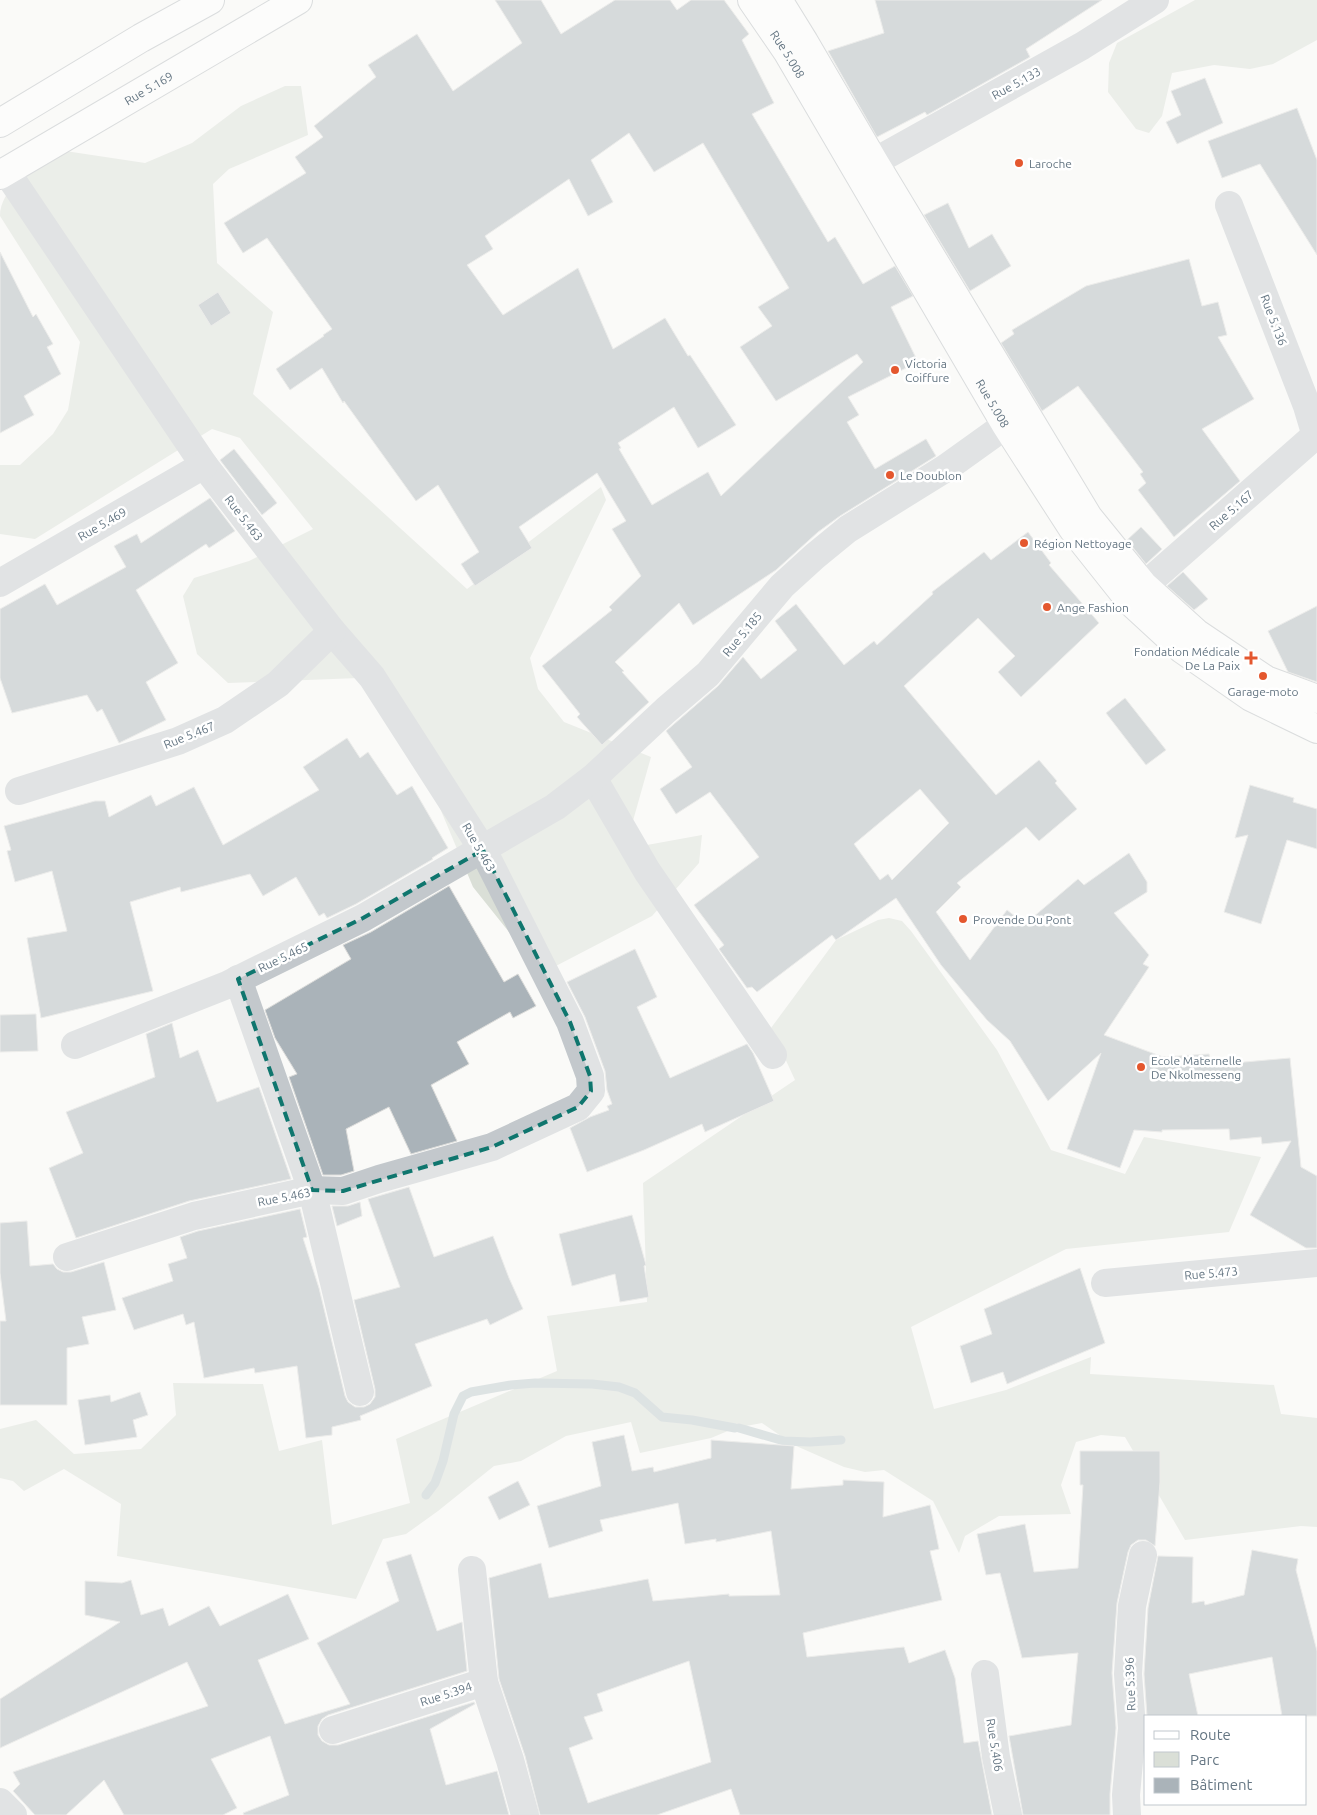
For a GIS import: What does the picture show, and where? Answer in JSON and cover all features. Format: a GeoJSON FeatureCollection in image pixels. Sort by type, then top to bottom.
{"type":"FeatureCollection","features":[{"type":"Feature","properties":{"kind":"main road"},"geometry":{"type":"LineString","coordinates":[[0,123],[142,38],[210,0]]}},
{"type":"Feature","properties":{"kind":"main road","name":"Rue 5.169"},"geometry":{"type":"LineString","coordinates":[[3,173],[298,0]]}},
{"type":"Feature","properties":{"kind":"main road","name":"Rue 5.008"},"geometry":{"type":"LineString","coordinates":[[752,0],[787,51],[1006,425],[1073,529],[1131,602],[1182,649],[1251,698],[1317,729]]}},
{"type":"Feature","properties":{"kind":"main road","name":"Rue 5.008"},"geometry":{"type":"LineString","coordinates":[[778,0],[1088,516],[1144,586],[1196,633],[1266,680],[1317,699]]}},
{"type":"Feature","properties":{"kind":"street","name":"Rue 5.133"},"geometry":{"type":"LineString","coordinates":[[874,162],[1082,46],[1155,0]]}},
{"type":"Feature","properties":{"kind":"street","name":"Rue 5.463"},"geometry":{"type":"LineString","coordinates":[[3,173],[204,464],[332,631],[372,677],[483,850],[570,1022],[590,1076],[591,1091],[578,1106],[492,1147],[343,1191],[312,1190],[194,1216],[67,1257]]}},
{"type":"Feature","properties":{"kind":"street","name":"Rue 5.136"},"geometry":{"type":"LineString","coordinates":[[1229,204],[1307,406],[1316,435]]}},
{"type":"Feature","properties":{"kind":"street","name":"Rue 5.185"},"geometry":{"type":"LineString","coordinates":[[483,850],[554,807],[593,778],[708,674],[782,586],[848,528],[946,468],[1006,425]]}},
{"type":"Feature","properties":{"kind":"street","name":"Rue 5.167"},"geometry":{"type":"LineString","coordinates":[[1144,586],[1316,435]]}},
{"type":"Feature","properties":{"kind":"street","name":"Rue 5.469"},"geometry":{"type":"LineString","coordinates":[[0,583],[204,464]]}},
{"type":"Feature","properties":{"kind":"street","name":"Rue 5.467"},"geometry":{"type":"LineString","coordinates":[[19,791],[178,741],[225,720],[278,684],[332,631]]}},
{"type":"Feature","properties":{"kind":"street"},"geometry":{"type":"LineString","coordinates":[[593,778],[647,871],[773,1055]]}},
{"type":"Feature","properties":{"kind":"street","name":"Rue 5.465"},"geometry":{"type":"LineString","coordinates":[[75,1045],[238,979],[363,918],[483,850]]}},
{"type":"Feature","properties":{"kind":"street"},"geometry":{"type":"LineString","coordinates":[[238,979],[312,1190],[360,1392]]}},
{"type":"Feature","properties":{"kind":"street","name":"Rue 5.473"},"geometry":{"type":"LineString","coordinates":[[1105,1283],[1317,1263]]}},
{"type":"Feature","properties":{"kind":"street","name":"Rue 5.396"},"geometry":{"type":"LineString","coordinates":[[1127,1815],[1126,1795],[1132,1728],[1128,1674],[1132,1606],[1143,1555]]}},
{"type":"Feature","properties":{"kind":"street"},"geometry":{"type":"LineString","coordinates":[[472,1570],[484,1682]]}},
{"type":"Feature","properties":{"kind":"street","name":"Rue 5.406"},"geometry":{"type":"LineString","coordinates":[[985,1674],[996,1757],[1008,1815]]}},
{"type":"Feature","properties":{"kind":"street","name":"Rue 5.394"},"geometry":{"type":"LineString","coordinates":[[333,1730],[484,1682],[510,1760],[525,1815]]}},
{"type":"Feature","properties":{"kind":"street"},"geometry":{"type":"LineString","coordinates":[[0,1802],[13,1815]]}},
{"type":"Feature","properties":{"kind":"highlighted area"},"geometry":{"type":"Polygon","coordinates":[[[483,850],[570,1022],[590,1076],[591,1091],[578,1107],[492,1147],[343,1191],[312,1190],[238,979],[363,918],[483,850]]]}},
{"type":"Feature","properties":{"kind":"green space"},"geometry":{"type":"Polygon","coordinates":[[[1195,0],[1317,0],[1317,40],[1273,64],[1250,69],[1214,65],[1172,73],[1162,116],[1149,133],[1136,129],[1108,92],[1109,63],[1117,43],[1195,0]]]}},
{"type":"Feature","properties":{"kind":"green space"},"geometry":{"type":"Polygon","coordinates":[[[285,86],[301,86],[308,135],[229,169],[213,184],[217,263],[273,312],[253,394],[467,589],[601,487],[606,500],[530,658],[538,689],[564,722],[651,757],[625,849],[702,835],[699,863],[652,916],[552,968],[537,967],[473,887],[385,677],[228,683],[197,654],[183,596],[194,578],[249,561],[313,529],[240,438],[212,429],[35,539],[0,534],[0,465],[20,465],[53,434],[68,410],[80,342],[0,216],[1,206],[12,187],[52,149],[145,163],[192,143],[241,106],[285,86]]]}},
{"type":"Feature","properties":{"kind":"green space"},"geometry":{"type":"Polygon","coordinates":[[[889,918],[902,921],[911,931],[997,1050],[1051,1150],[1125,1174],[1144,1137],[1261,1157],[1229,1232],[1066,1249],[911,1327],[934,1409],[1006,1390],[1091,1357],[1090,1374],[1274,1385],[1281,1414],[1317,1418],[1317,1527],[1301,1526],[1185,1540],[1125,1437],[1101,1435],[1076,1442],[1061,1485],[1071,1514],[999,1516],[965,1536],[959,1553],[933,1501],[884,1470],[865,1472],[844,1467],[794,1445],[762,1423],[735,1428],[711,1438],[640,1453],[631,1422],[566,1436],[521,1461],[494,1466],[406,1534],[383,1539],[356,1599],[117,1556],[121,1504],[64,1469],[24,1491],[13,1481],[0,1478],[0,1429],[36,1420],[74,1454],[141,1449],[176,1415],[173,1383],[263,1384],[279,1451],[322,1440],[332,1525],[410,1503],[396,1439],[557,1371],[547,1316],[647,1302],[643,1183],[795,1080],[771,1028],[836,940],[878,920],[889,918]]]}},
{"type":"Feature","properties":{"kind":"building"},"geometry":{"type":"Polygon","coordinates":[[[495,0],[541,0],[561,34],[615,0],[670,0],[677,10],[691,0],[724,0],[749,34],[742,40],[774,103],[752,114],[828,242],[835,237],[863,284],[895,266],[913,296],[891,307],[918,362],[848,397],[859,415],[847,422],[875,469],[926,439],[936,456],[840,516],[818,532],[776,570],[693,625],[679,603],[615,662],[649,702],[602,745],[577,717],[580,714],[542,666],[612,610],[609,607],[641,576],[612,529],[626,521],[597,473],[519,527],[532,548],[475,586],[461,564],[479,552],[438,485],[416,501],[344,401],[343,403],[322,368],[290,390],[276,369],[332,329],[267,238],[243,253],[224,223],[306,173],[295,157],[323,137],[314,126],[376,77],[368,65],[417,34],[453,91],[522,43],[495,0]],[[629,133],[591,160],[613,202],[588,216],[569,179],[485,236],[493,249],[467,265],[503,315],[578,268],[613,349],[665,318],[688,356],[690,355],[736,425],[698,448],[674,407],[618,443],[621,448],[619,449],[652,505],[708,472],[721,496],[863,362],[857,354],[776,401],[740,347],[772,326],[758,307],[789,288],[703,143],[654,172],[629,133]]]}},
{"type":"Feature","properties":{"kind":"building"},"geometry":{"type":"Polygon","coordinates":[[[875,0],[1102,0],[1026,49],[1030,57],[927,115],[925,112],[877,137],[828,51],[884,33],[875,0]]]}},
{"type":"Feature","properties":{"kind":"building"},"geometry":{"type":"Polygon","coordinates":[[[1205,78],[1223,123],[1177,144],[1166,122],[1181,115],[1171,91],[1205,78]]]}},
{"type":"Feature","properties":{"kind":"building"},"geometry":{"type":"Polygon","coordinates":[[[1297,108],[1317,160],[1317,255],[1260,164],[1222,178],[1208,141],[1297,108]]]}},
{"type":"Feature","properties":{"kind":"building"},"geometry":{"type":"Polygon","coordinates":[[[948,203],[969,248],[992,234],[1011,266],[970,291],[924,215],[948,203]]]}},
{"type":"Feature","properties":{"kind":"building"},"geometry":{"type":"Polygon","coordinates":[[[0,252],[33,317],[36,314],[53,344],[47,347],[61,374],[24,396],[34,415],[0,433],[0,252]]]}},
{"type":"Feature","properties":{"kind":"building"},"geometry":{"type":"Polygon","coordinates":[[[1189,259],[1202,306],[1218,302],[1227,335],[1218,337],[1254,399],[1202,429],[1240,481],[1174,537],[1138,490],[1146,483],[1140,474],[1143,472],[1078,386],[1042,411],[1001,343],[1014,334],[1012,330],[1086,286],[1189,259]]]}},
{"type":"Feature","properties":{"kind":"building"},"geometry":{"type":"Polygon","coordinates":[[[218,292],[231,313],[211,326],[198,305],[218,292]]]}},
{"type":"Feature","properties":{"kind":"building"},"geometry":{"type":"Polygon","coordinates":[[[234,449],[277,503],[262,515],[220,460],[234,449]]]}},
{"type":"Feature","properties":{"kind":"building"},"geometry":{"type":"Polygon","coordinates":[[[210,498],[235,531],[209,548],[206,544],[136,590],[178,663],[146,682],[166,720],[119,743],[102,709],[97,712],[87,695],[12,713],[0,678],[0,609],[45,584],[57,605],[126,567],[114,546],[137,534],[141,543],[210,498]]]}},
{"type":"Feature","properties":{"kind":"building"},"geometry":{"type":"Polygon","coordinates":[[[1141,527],[1162,549],[1146,564],[1127,540],[1141,527]]]}},
{"type":"Feature","properties":{"kind":"building"},"geometry":{"type":"Polygon","coordinates":[[[1028,532],[1051,563],[1049,565],[1099,623],[1021,697],[998,672],[1015,656],[978,618],[904,686],[996,795],[1039,760],[1077,809],[1039,841],[1026,827],[957,883],[961,887],[936,912],[970,960],[1007,910],[1025,924],[1078,879],[1084,885],[1129,853],[1147,882],[1147,892],[1114,913],[1149,955],[1143,964],[1149,967],[1104,1035],[1163,1057],[1209,1054],[1211,1065],[1290,1058],[1301,1167],[1317,1176],[1317,1248],[1306,1248],[1250,1215],[1291,1141],[1262,1144],[1261,1137],[1230,1140],[1229,1129],[1162,1130],[1162,1132],[1134,1130],[1120,1168],[1067,1149],[1101,1053],[1048,1101],[1010,1041],[987,1020],[941,965],[896,898],[836,940],[832,935],[757,992],[752,987],[747,988],[719,949],[724,945],[694,905],[759,857],[710,792],[676,814],[660,789],[692,767],[666,731],[718,686],[743,657],[761,679],[797,650],[775,621],[796,604],[844,665],[874,641],[877,645],[933,594],[932,592],[984,552],[991,560],[1028,532]],[[920,789],[854,844],[880,880],[888,874],[892,880],[949,823],[920,789]]]}},
{"type":"Feature","properties":{"kind":"building"},"geometry":{"type":"Polygon","coordinates":[[[1183,572],[1208,599],[1194,610],[1167,586],[1183,572]]]}},
{"type":"Feature","properties":{"kind":"building"},"geometry":{"type":"Polygon","coordinates":[[[1317,606],[1317,682],[1288,672],[1268,631],[1317,606]]]}},
{"type":"Feature","properties":{"kind":"building"},"geometry":{"type":"Polygon","coordinates":[[[1125,698],[1166,750],[1146,765],[1106,713],[1125,698]]]}},
{"type":"Feature","properties":{"kind":"building"},"geometry":{"type":"Polygon","coordinates":[[[347,738],[360,758],[368,752],[397,795],[412,786],[448,848],[433,859],[356,904],[327,918],[324,913],[319,916],[296,877],[263,896],[250,874],[181,892],[180,887],[130,902],[153,991],[41,1018],[27,938],[67,931],[52,871],[15,882],[7,851],[11,850],[4,826],[95,801],[105,801],[109,817],[151,795],[156,806],[194,787],[223,845],[319,790],[303,767],[347,738]]]}},
{"type":"Feature","properties":{"kind":"building"},"geometry":{"type":"Polygon","coordinates":[[[1250,785],[1294,798],[1293,802],[1317,809],[1317,849],[1287,840],[1261,924],[1224,912],[1248,835],[1235,838],[1250,785]]]}},
{"type":"Feature","properties":{"kind":"building"},"geometry":{"type":"Polygon","coordinates":[[[449,886],[504,982],[518,974],[536,1006],[513,1018],[510,1012],[457,1042],[469,1064],[431,1085],[457,1141],[411,1154],[389,1107],[346,1129],[354,1171],[341,1175],[323,1175],[289,1077],[297,1074],[275,1038],[265,1010],[351,959],[343,945],[371,932],[449,886]]]}},
{"type":"Feature","properties":{"kind":"building"},"geometry":{"type":"Polygon","coordinates":[[[635,949],[657,997],[637,1007],[670,1078],[747,1044],[753,1053],[774,1101],[705,1132],[702,1124],[644,1150],[587,1172],[570,1128],[590,1117],[609,1110],[607,1106],[612,1104],[607,1090],[605,1071],[585,1017],[567,982],[635,949]]]}},
{"type":"Feature","properties":{"kind":"building"},"geometry":{"type":"Polygon","coordinates":[[[36,1014],[38,1051],[0,1052],[0,1015],[36,1014]]]}},
{"type":"Feature","properties":{"kind":"building"},"geometry":{"type":"Polygon","coordinates":[[[172,1023],[180,1058],[198,1050],[217,1102],[259,1087],[291,1179],[189,1201],[76,1238],[49,1168],[83,1153],[66,1112],[155,1077],[146,1034],[172,1023]]]}},
{"type":"Feature","properties":{"kind":"building"},"geometry":{"type":"Polygon","coordinates":[[[409,1187],[434,1257],[493,1236],[523,1309],[490,1325],[487,1319],[415,1344],[432,1386],[360,1416],[361,1420],[332,1427],[332,1435],[306,1438],[297,1366],[255,1373],[254,1368],[204,1378],[194,1322],[186,1325],[183,1314],[134,1330],[122,1298],[173,1281],[168,1264],[187,1258],[180,1237],[198,1231],[300,1209],[307,1237],[303,1238],[319,1288],[345,1396],[348,1402],[355,1407],[364,1407],[370,1404],[375,1397],[375,1389],[354,1300],[400,1287],[368,1199],[409,1187]]]}},
{"type":"Feature","properties":{"kind":"building"},"geometry":{"type":"Polygon","coordinates":[[[360,1202],[362,1216],[337,1226],[332,1206],[348,1206],[360,1202]]]}},
{"type":"Feature","properties":{"kind":"building"},"geometry":{"type":"Polygon","coordinates":[[[632,1215],[646,1265],[644,1266],[649,1297],[620,1302],[615,1274],[572,1286],[559,1234],[632,1215]]]}},
{"type":"Feature","properties":{"kind":"building"},"geometry":{"type":"Polygon","coordinates":[[[27,1221],[30,1266],[53,1264],[63,1272],[71,1272],[104,1262],[116,1310],[82,1317],[89,1344],[67,1348],[67,1405],[0,1405],[0,1321],[6,1321],[0,1273],[0,1223],[27,1221]]]}},
{"type":"Feature","properties":{"kind":"building"},"geometry":{"type":"Polygon","coordinates":[[[1080,1268],[1105,1343],[1007,1384],[1003,1372],[971,1383],[960,1346],[992,1334],[984,1309],[1080,1268]]]}},
{"type":"Feature","properties":{"kind":"building"},"geometry":{"type":"Polygon","coordinates":[[[140,1392],[148,1415],[133,1420],[137,1437],[85,1445],[78,1400],[110,1395],[111,1402],[140,1392]]]}},
{"type":"Feature","properties":{"kind":"building"},"geometry":{"type":"Polygon","coordinates":[[[624,1435],[632,1471],[653,1467],[654,1472],[711,1458],[711,1440],[794,1446],[791,1489],[843,1485],[843,1480],[884,1482],[883,1517],[930,1505],[939,1549],[930,1551],[942,1600],[803,1633],[807,1657],[904,1647],[909,1663],[945,1650],[955,1678],[964,1743],[978,1741],[992,1815],[740,1815],[731,1789],[657,1815],[540,1815],[525,1756],[499,1679],[489,1578],[541,1563],[549,1598],[648,1579],[653,1601],[729,1594],[729,1596],[780,1595],[771,1531],[716,1542],[716,1539],[685,1544],[678,1503],[600,1520],[603,1531],[549,1548],[537,1506],[601,1486],[592,1442],[624,1435]],[[689,1661],[597,1694],[603,1711],[584,1717],[593,1739],[569,1748],[588,1803],[711,1762],[689,1661]]]}},
{"type":"Feature","properties":{"kind":"building"},"geometry":{"type":"Polygon","coordinates":[[[1080,1451],[1160,1451],[1160,1482],[1155,1546],[1146,1540],[1138,1540],[1131,1545],[1117,1603],[1112,1673],[1116,1728],[1110,1815],[1023,1815],[1009,1736],[1071,1725],[1078,1653],[1022,1658],[1000,1573],[986,1575],[977,1534],[1025,1524],[1034,1572],[1078,1568],[1083,1485],[1080,1485],[1080,1451]]]}},
{"type":"Feature","properties":{"kind":"building"},"geometry":{"type":"Polygon","coordinates":[[[518,1481],[530,1505],[499,1520],[488,1497],[518,1481]]]}},
{"type":"Feature","properties":{"kind":"building"},"geometry":{"type":"Polygon","coordinates":[[[1252,1550],[1298,1559],[1296,1570],[1317,1651],[1317,1716],[1282,1715],[1272,1657],[1189,1674],[1198,1715],[1147,1715],[1144,1674],[1148,1608],[1158,1556],[1193,1557],[1192,1603],[1204,1601],[1205,1605],[1244,1595],[1252,1550]]]}},
{"type":"Feature","properties":{"kind":"building"},"geometry":{"type":"Polygon","coordinates":[[[411,1554],[437,1631],[462,1622],[467,1671],[328,1715],[322,1719],[318,1726],[318,1735],[322,1741],[329,1745],[338,1745],[474,1702],[475,1704],[430,1729],[446,1785],[497,1771],[509,1815],[244,1815],[243,1813],[289,1795],[270,1736],[211,1759],[237,1808],[223,1815],[124,1815],[104,1780],[66,1815],[35,1815],[13,1791],[20,1784],[13,1772],[208,1706],[187,1662],[0,1748],[0,1699],[120,1622],[85,1615],[85,1581],[122,1583],[131,1580],[141,1615],[163,1608],[169,1626],[209,1606],[220,1626],[288,1594],[309,1639],[258,1660],[285,1724],[350,1704],[317,1643],[399,1601],[386,1562],[411,1554]]]}},
{"type":"Feature","properties":{"kind":"waterway"},"geometry":{"type":"LineString","coordinates":[[426,1495],[435,1483],[443,1461],[454,1414],[463,1396],[471,1392],[535,1383],[592,1384],[619,1387],[635,1393],[662,1417],[692,1420],[735,1428]]}},
{"type":"Feature","properties":{"kind":"waterway"},"geometry":{"type":"LineString","coordinates":[[739,1428],[784,1441],[841,1440]]}},
{"type":"Feature","properties":{"kind":"place","name":"Laroche"},"geometry":{"type":"Point","coordinates":[1019,163]}},
{"type":"Feature","properties":{"kind":"place","name":"Victoria Coiffure"},"geometry":{"type":"Point","coordinates":[895,370]}},
{"type":"Feature","properties":{"kind":"place","name":"Le Doublon"},"geometry":{"type":"Point","coordinates":[890,475]}},
{"type":"Feature","properties":{"kind":"place","name":"Région Nettoyage"},"geometry":{"type":"Point","coordinates":[1024,543]}},
{"type":"Feature","properties":{"kind":"place","name":"Ange Fashion"},"geometry":{"type":"Point","coordinates":[1047,607]}},
{"type":"Feature","properties":{"kind":"place","name":"Fondation Médicale De La Paix"},"geometry":{"type":"Point","coordinates":[1251,658]}},
{"type":"Feature","properties":{"kind":"place","name":"Garage-moto"},"geometry":{"type":"Point","coordinates":[1263,676]}},
{"type":"Feature","properties":{"kind":"place","name":"Provende Du Pont"},"geometry":{"type":"Point","coordinates":[963,919]}},
{"type":"Feature","properties":{"kind":"place","name":"Ecole Maternelle De Nkolmesseng"},"geometry":{"type":"Point","coordinates":[1141,1067]}}]}
